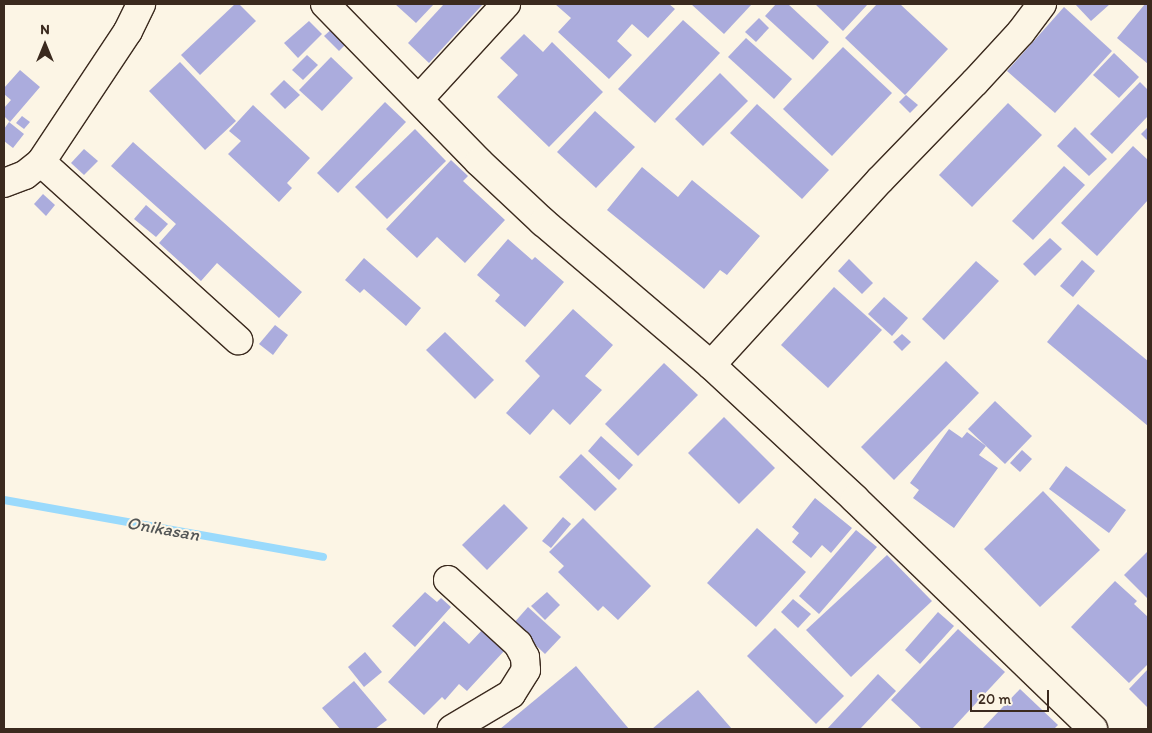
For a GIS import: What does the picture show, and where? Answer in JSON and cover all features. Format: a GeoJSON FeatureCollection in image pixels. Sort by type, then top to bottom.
{"type":"FeatureCollection","features":[{"type":"Feature","properties":{"kind":"street"},"geometry":{"type":"LineString","coordinates":[[4,183],[25,175],[40,162],[118,46],[141,4]]}},
{"type":"Feature","properties":{"kind":"street"},"geometry":{"type":"LineString","coordinates":[[325,4],[479,162],[543,222],[711,366],[854,499],[1093,729]]}},
{"type":"Feature","properties":{"kind":"street"},"geometry":{"type":"LineString","coordinates":[[419,99],[506,4]]}},
{"type":"Feature","properties":{"kind":"street"},"geometry":{"type":"LineString","coordinates":[[711,366],[880,180],[976,82],[1042,4]]}},
{"type":"Feature","properties":{"kind":"street"},"geometry":{"type":"LineString","coordinates":[[40,162],[238,340]]}},
{"type":"Feature","properties":{"kind":"street"},"geometry":{"type":"LineString","coordinates":[[448,580],[518,644],[525,657],[526,670],[512,694],[452,729]]}},
{"type":"Feature","properties":{"kind":"building"},"geometry":{"type":"Polygon","coordinates":[[[235,4],[239,4],[256,21],[200,75],[181,55],[235,4]]]}},
{"type":"Feature","properties":{"kind":"building"},"geometry":{"type":"Polygon","coordinates":[[[395,4],[434,4],[416,23],[395,4]]]}},
{"type":"Feature","properties":{"kind":"building"},"geometry":{"type":"Polygon","coordinates":[[[444,4],[483,4],[429,63],[408,43],[444,4]]]}},
{"type":"Feature","properties":{"kind":"building"},"geometry":{"type":"Polygon","coordinates":[[[555,4],[669,4],[675,9],[648,38],[632,24],[617,41],[632,55],[609,79],[558,32],[571,18],[555,4]]]}},
{"type":"Feature","properties":{"kind":"building"},"geometry":{"type":"Polygon","coordinates":[[[691,4],[752,4],[724,34],[691,4]]]}},
{"type":"Feature","properties":{"kind":"building"},"geometry":{"type":"Polygon","coordinates":[[[776,4],[788,4],[829,42],[813,60],[765,16],[776,4]]]}},
{"type":"Feature","properties":{"kind":"building"},"geometry":{"type":"Polygon","coordinates":[[[815,4],[868,4],[843,31],[815,4]]]}},
{"type":"Feature","properties":{"kind":"building"},"geometry":{"type":"Polygon","coordinates":[[[877,4],[900,4],[948,49],[905,95],[845,38],[877,4]]]}},
{"type":"Feature","properties":{"kind":"building"},"geometry":{"type":"Polygon","coordinates":[[[1075,4],[1110,4],[1091,21],[1075,4]]]}},
{"type":"Feature","properties":{"kind":"building"},"geometry":{"type":"Polygon","coordinates":[[[1145,4],[1148,5],[1148,64],[1117,38],[1145,4]]]}},
{"type":"Feature","properties":{"kind":"building"},"geometry":{"type":"Polygon","coordinates":[[[1064,7],[1112,51],[1055,113],[1007,71],[1064,7]]]}},
{"type":"Feature","properties":{"kind":"building"},"geometry":{"type":"Polygon","coordinates":[[[759,18],[769,28],[756,42],[745,32],[759,18]]]}},
{"type":"Feature","properties":{"kind":"building"},"geometry":{"type":"Polygon","coordinates":[[[683,20],[720,53],[655,123],[618,89],[683,20]]]}},
{"type":"Feature","properties":{"kind":"building"},"geometry":{"type":"Polygon","coordinates":[[[309,21],[322,34],[298,58],[284,43],[309,21]]]}},
{"type":"Feature","properties":{"kind":"building"},"geometry":{"type":"Polygon","coordinates":[[[334,27],[349,41],[339,51],[324,36],[334,27]]]}},
{"type":"Feature","properties":{"kind":"building"},"geometry":{"type":"Polygon","coordinates":[[[524,34],[543,52],[552,42],[603,92],[549,147],[497,97],[518,75],[500,58],[524,34]]]}},
{"type":"Feature","properties":{"kind":"building"},"geometry":{"type":"Polygon","coordinates":[[[746,38],[792,79],[774,99],[728,57],[746,38]]]}},
{"type":"Feature","properties":{"kind":"building"},"geometry":{"type":"Polygon","coordinates":[[[843,47],[892,93],[832,156],[783,109],[843,47]]]}},
{"type":"Feature","properties":{"kind":"building"},"geometry":{"type":"Polygon","coordinates":[[[1114,53],[1139,77],[1119,98],[1093,75],[1114,53]]]}},
{"type":"Feature","properties":{"kind":"building"},"geometry":{"type":"Polygon","coordinates":[[[307,55],[318,65],[303,80],[292,70],[307,55]]]}},
{"type":"Feature","properties":{"kind":"building"},"geometry":{"type":"Polygon","coordinates":[[[331,57],[353,78],[322,111],[299,90],[331,57]]]}},
{"type":"Feature","properties":{"kind":"building"},"geometry":{"type":"Polygon","coordinates":[[[180,62],[236,121],[205,150],[149,91],[180,62]]]}},
{"type":"Feature","properties":{"kind":"building"},"geometry":{"type":"Polygon","coordinates":[[[20,70],[40,87],[10,122],[4,116],[4,108],[11,100],[4,94],[4,88],[20,70]]]}},
{"type":"Feature","properties":{"kind":"building"},"geometry":{"type":"Polygon","coordinates":[[[720,73],[748,101],[703,146],[675,119],[720,73]]]}},
{"type":"Feature","properties":{"kind":"building"},"geometry":{"type":"Polygon","coordinates":[[[284,80],[300,95],[285,109],[270,94],[284,80]]]}},
{"type":"Feature","properties":{"kind":"building"},"geometry":{"type":"Polygon","coordinates":[[[1140,82],[1148,90],[1148,116],[1112,154],[1090,134],[1140,82]]]}},
{"type":"Feature","properties":{"kind":"building"},"geometry":{"type":"Polygon","coordinates":[[[906,95],[918,105],[910,113],[899,102],[906,95]]]}},
{"type":"Feature","properties":{"kind":"building"},"geometry":{"type":"Polygon","coordinates":[[[385,102],[406,122],[338,193],[317,173],[385,102]]]}},
{"type":"Feature","properties":{"kind":"building"},"geometry":{"type":"Polygon","coordinates":[[[1008,103],[1042,135],[972,207],[939,175],[1008,103]]]}},
{"type":"Feature","properties":{"kind":"building"},"geometry":{"type":"Polygon","coordinates":[[[757,104],[829,170],[802,199],[730,133],[757,104]]]}},
{"type":"Feature","properties":{"kind":"building"},"geometry":{"type":"Polygon","coordinates":[[[253,105],[310,158],[287,183],[292,188],[279,202],[228,154],[241,141],[229,131],[253,105]]]}},
{"type":"Feature","properties":{"kind":"building"},"geometry":{"type":"Polygon","coordinates":[[[595,111],[635,147],[596,188],[557,152],[595,111]]]}},
{"type":"Feature","properties":{"kind":"building"},"geometry":{"type":"Polygon","coordinates":[[[22,116],[30,122],[24,129],[16,123],[22,116]]]}},
{"type":"Feature","properties":{"kind":"building"},"geometry":{"type":"Polygon","coordinates":[[[9,122],[24,134],[13,148],[4,141],[4,129],[9,122]]]}},
{"type":"Feature","properties":{"kind":"building"},"geometry":{"type":"Polygon","coordinates":[[[1075,127],[1107,159],[1089,176],[1057,146],[1075,127]]]}},
{"type":"Feature","properties":{"kind":"building"},"geometry":{"type":"Polygon","coordinates":[[[1148,127],[1148,141],[1141,134],[1148,127]]]}},
{"type":"Feature","properties":{"kind":"building"},"geometry":{"type":"Polygon","coordinates":[[[415,129],[446,161],[387,219],[355,187],[415,129]]]}},
{"type":"Feature","properties":{"kind":"building"},"geometry":{"type":"Polygon","coordinates":[[[133,142],[302,292],[279,318],[217,263],[201,281],[159,243],[176,224],[111,166],[133,142]]]}},
{"type":"Feature","properties":{"kind":"building"},"geometry":{"type":"Polygon","coordinates":[[[1133,146],[1148,160],[1148,200],[1097,256],[1061,223],[1133,146]]]}},
{"type":"Feature","properties":{"kind":"building"},"geometry":{"type":"Polygon","coordinates":[[[84,149],[98,161],[84,175],[71,163],[84,149]]]}},
{"type":"Feature","properties":{"kind":"building"},"geometry":{"type":"Polygon","coordinates":[[[451,160],[468,176],[463,181],[505,220],[465,263],[437,237],[417,258],[386,229],[451,160]]]}},
{"type":"Feature","properties":{"kind":"building"},"geometry":{"type":"Polygon","coordinates":[[[1064,166],[1085,185],[1033,240],[1012,221],[1064,166]]]}},
{"type":"Feature","properties":{"kind":"building"},"geometry":{"type":"Polygon","coordinates":[[[642,167],[678,197],[692,180],[760,236],[727,275],[720,270],[704,289],[607,210],[642,167]]]}},
{"type":"Feature","properties":{"kind":"building"},"geometry":{"type":"Polygon","coordinates":[[[43,194],[55,205],[46,216],[34,204],[43,194]]]}},
{"type":"Feature","properties":{"kind":"building"},"geometry":{"type":"Polygon","coordinates":[[[146,205],[168,224],[156,237],[134,219],[146,205]]]}},
{"type":"Feature","properties":{"kind":"building"},"geometry":{"type":"Polygon","coordinates":[[[1050,238],[1062,249],[1035,276],[1023,264],[1050,238]]]}},
{"type":"Feature","properties":{"kind":"building"},"geometry":{"type":"Polygon","coordinates":[[[508,239],[532,260],[535,257],[564,282],[525,327],[495,301],[500,295],[477,275],[508,239]]]}},
{"type":"Feature","properties":{"kind":"building"},"geometry":{"type":"Polygon","coordinates":[[[364,258],[421,308],[406,326],[364,289],[360,293],[345,280],[364,258]]]}},
{"type":"Feature","properties":{"kind":"building"},"geometry":{"type":"Polygon","coordinates":[[[849,259],[873,283],[862,294],[838,271],[849,259]]]}},
{"type":"Feature","properties":{"kind":"building"},"geometry":{"type":"Polygon","coordinates":[[[1082,260],[1095,271],[1073,297],[1060,286],[1082,260]]]}},
{"type":"Feature","properties":{"kind":"building"},"geometry":{"type":"Polygon","coordinates":[[[976,261],[999,281],[944,340],[922,319],[976,261]]]}},
{"type":"Feature","properties":{"kind":"building"},"geometry":{"type":"Polygon","coordinates":[[[834,287],[882,330],[828,388],[781,345],[834,287]]]}},
{"type":"Feature","properties":{"kind":"building"},"geometry":{"type":"Polygon","coordinates":[[[884,297],[908,318],[892,336],[868,314],[884,297]]]}},
{"type":"Feature","properties":{"kind":"building"},"geometry":{"type":"Polygon","coordinates":[[[1078,304],[1148,361],[1148,426],[1047,342],[1078,304]]]}},
{"type":"Feature","properties":{"kind":"building"},"geometry":{"type":"Polygon","coordinates":[[[573,309],[613,345],[585,376],[602,390],[570,425],[553,409],[530,435],[506,413],[540,376],[525,361],[573,309]]]}},
{"type":"Feature","properties":{"kind":"building"},"geometry":{"type":"Polygon","coordinates":[[[275,325],[288,335],[273,355],[259,344],[275,325]]]}},
{"type":"Feature","properties":{"kind":"building"},"geometry":{"type":"Polygon","coordinates":[[[445,332],[494,380],[475,399],[426,350],[445,332]]]}},
{"type":"Feature","properties":{"kind":"building"},"geometry":{"type":"Polygon","coordinates":[[[902,334],[911,342],[902,351],[893,342],[902,334]]]}},
{"type":"Feature","properties":{"kind":"building"},"geometry":{"type":"Polygon","coordinates":[[[946,361],[979,393],[894,480],[861,447],[946,361]]]}},
{"type":"Feature","properties":{"kind":"building"},"geometry":{"type":"Polygon","coordinates":[[[664,363],[698,395],[638,456],[605,424],[664,363]]]}},
{"type":"Feature","properties":{"kind":"building"},"geometry":{"type":"Polygon","coordinates":[[[995,401],[1032,436],[1005,464],[968,429],[995,401]]]}},
{"type":"Feature","properties":{"kind":"building"},"geometry":{"type":"Polygon","coordinates":[[[724,417],[775,468],[739,504],[688,453],[724,417]]]}},
{"type":"Feature","properties":{"kind":"building"},"geometry":{"type":"Polygon","coordinates":[[[949,429],[962,438],[967,432],[986,446],[979,455],[998,468],[954,528],[913,498],[919,490],[910,483],[949,429]]]}},
{"type":"Feature","properties":{"kind":"building"},"geometry":{"type":"Polygon","coordinates":[[[601,436],[633,465],[619,480],[588,451],[601,436]]]}},
{"type":"Feature","properties":{"kind":"building"},"geometry":{"type":"Polygon","coordinates":[[[1022,450],[1032,459],[1020,472],[1010,463],[1022,450]]]}},
{"type":"Feature","properties":{"kind":"building"},"geometry":{"type":"Polygon","coordinates":[[[581,454],[617,489],[595,511],[559,477],[581,454]]]}},
{"type":"Feature","properties":{"kind":"building"},"geometry":{"type":"Polygon","coordinates":[[[1066,466],[1126,510],[1109,533],[1049,489],[1066,466]]]}},
{"type":"Feature","properties":{"kind":"building"},"geometry":{"type":"Polygon","coordinates":[[[1043,491],[1100,550],[1040,607],[984,549],[1043,491]]]}},
{"type":"Feature","properties":{"kind":"building"},"geometry":{"type":"Polygon","coordinates":[[[815,498],[852,528],[831,553],[822,545],[811,558],[792,542],[799,533],[792,527],[815,498]]]}},
{"type":"Feature","properties":{"kind":"building"},"geometry":{"type":"Polygon","coordinates":[[[504,504],[528,528],[487,570],[462,545],[504,504]]]}},
{"type":"Feature","properties":{"kind":"building"},"geometry":{"type":"Polygon","coordinates":[[[563,517],[571,524],[551,548],[542,541],[563,517]]]}},
{"type":"Feature","properties":{"kind":"building"},"geometry":{"type":"Polygon","coordinates":[[[583,518],[651,586],[618,620],[603,606],[598,611],[558,572],[564,566],[549,552],[583,518]]]}},
{"type":"Feature","properties":{"kind":"building"},"geometry":{"type":"Polygon","coordinates":[[[757,528],[806,572],[756,627],[707,583],[757,528]]]}},
{"type":"Feature","properties":{"kind":"building"},"geometry":{"type":"Polygon","coordinates":[[[856,530],[877,547],[819,614],[799,596],[856,530]]]}},
{"type":"Feature","properties":{"kind":"building"},"geometry":{"type":"Polygon","coordinates":[[[1148,553],[1148,599],[1124,575],[1148,553]]]}},
{"type":"Feature","properties":{"kind":"building"},"geometry":{"type":"Polygon","coordinates":[[[887,555],[932,601],[851,677],[806,630],[887,555]]]}},
{"type":"Feature","properties":{"kind":"building"},"geometry":{"type":"Polygon","coordinates":[[[1115,581],[1137,601],[1134,604],[1148,617],[1148,664],[1129,683],[1071,627],[1115,581]]]}},
{"type":"Feature","properties":{"kind":"building"},"geometry":{"type":"Polygon","coordinates":[[[425,592],[437,602],[441,598],[451,607],[415,647],[392,626],[425,592]]]}},
{"type":"Feature","properties":{"kind":"building"},"geometry":{"type":"Polygon","coordinates":[[[547,592],[560,605],[545,620],[531,606],[547,592]]]}},
{"type":"Feature","properties":{"kind":"building"},"geometry":{"type":"Polygon","coordinates":[[[793,599],[811,614],[798,628],[781,612],[793,599]]]}},
{"type":"Feature","properties":{"kind":"building"},"geometry":{"type":"Polygon","coordinates":[[[528,607],[561,637],[545,654],[513,624],[528,607]]]}},
{"type":"Feature","properties":{"kind":"building"},"geometry":{"type":"Polygon","coordinates":[[[938,612],[954,626],[920,664],[905,650],[938,612]]]}},
{"type":"Feature","properties":{"kind":"building"},"geometry":{"type":"Polygon","coordinates":[[[444,621],[469,644],[483,629],[505,650],[467,691],[459,684],[445,700],[442,697],[424,715],[388,682],[444,621]]]}},
{"type":"Feature","properties":{"kind":"building"},"geometry":{"type":"Polygon","coordinates":[[[775,628],[844,696],[816,724],[747,656],[775,628]]]}},
{"type":"Feature","properties":{"kind":"building"},"geometry":{"type":"Polygon","coordinates":[[[958,629],[1005,672],[952,729],[922,729],[891,700],[958,629]]]}},
{"type":"Feature","properties":{"kind":"building"},"geometry":{"type":"Polygon","coordinates":[[[365,652],[382,672],[364,687],[348,667],[365,652]]]}},
{"type":"Feature","properties":{"kind":"building"},"geometry":{"type":"Polygon","coordinates":[[[576,666],[629,729],[500,729],[576,666]]]}},
{"type":"Feature","properties":{"kind":"building"},"geometry":{"type":"Polygon","coordinates":[[[1148,669],[1148,708],[1129,689],[1148,669]]]}},
{"type":"Feature","properties":{"kind":"building"},"geometry":{"type":"Polygon","coordinates":[[[878,674],[896,691],[860,729],[827,729],[878,674]]]}},
{"type":"Feature","properties":{"kind":"building"},"geometry":{"type":"Polygon","coordinates":[[[354,681],[387,720],[375,729],[340,729],[322,708],[354,681]]]}},
{"type":"Feature","properties":{"kind":"building"},"geometry":{"type":"Polygon","coordinates":[[[1020,689],[1058,725],[1054,729],[982,729],[1020,689]]]}},
{"type":"Feature","properties":{"kind":"building"},"geometry":{"type":"Polygon","coordinates":[[[698,690],[732,729],[652,729],[698,690]]]}},
{"type":"Feature","properties":{"kind":"waterway","name":"Onikasan"},"geometry":{"type":"LineString","coordinates":[[4,500],[323,557]]}}]}
